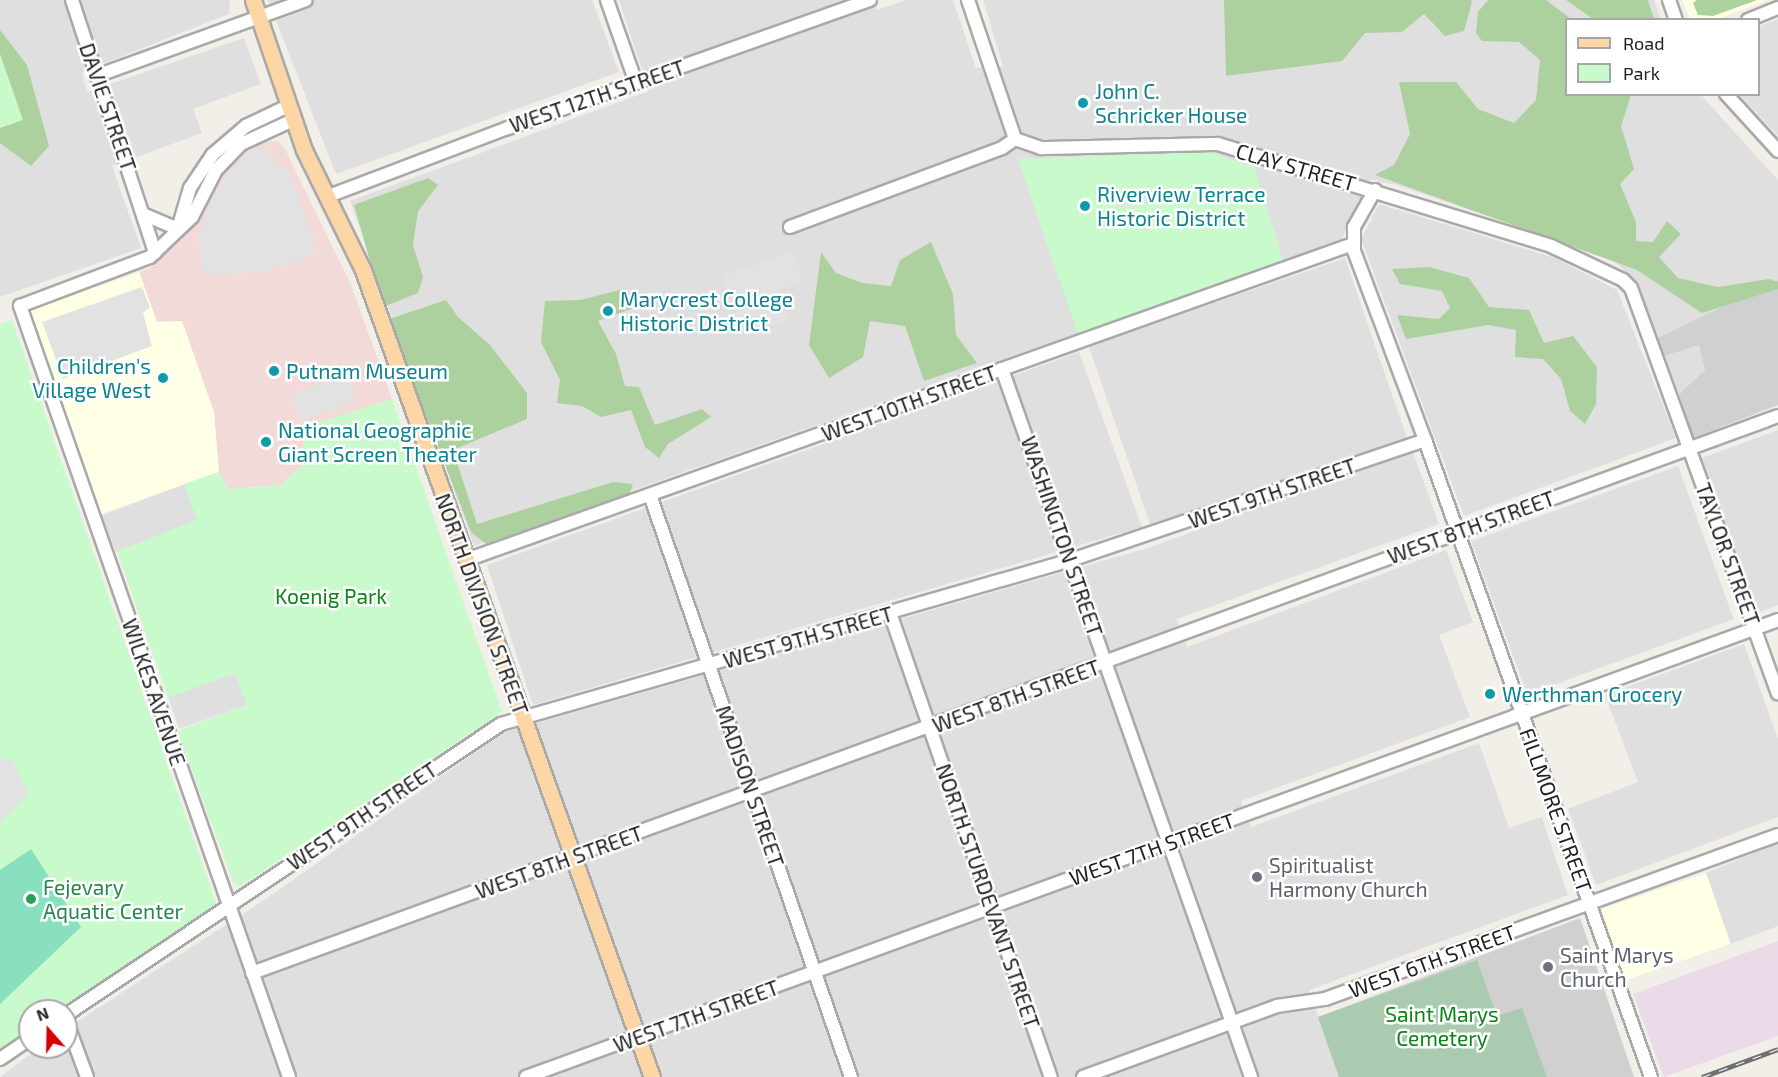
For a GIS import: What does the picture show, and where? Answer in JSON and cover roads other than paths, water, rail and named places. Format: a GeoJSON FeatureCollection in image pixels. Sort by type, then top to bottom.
{"type":"FeatureCollection","features":[{"type":"Feature","properties":{"kind":"main road","name":"NORTH DIVISION STREET"},"geometry":{"type":"LineString","coordinates":[[253,0],[290,113],[326,197],[363,270],[522,717],[576,856],[652,1077]]}},
{"type":"Feature","properties":{"kind":"street","name":"DAVIE STREET"},"geometry":{"type":"LineString","coordinates":[[72,0],[145,215],[155,253]]}},
{"type":"Feature","properties":{"kind":"street"},"geometry":{"type":"LineString","coordinates":[[96,76],[306,0]]}},
{"type":"Feature","properties":{"kind":"street"},"geometry":{"type":"LineString","coordinates":[[607,0],[636,83]]}},
{"type":"Feature","properties":{"kind":"street","name":"WEST 12TH STREET"},"geometry":{"type":"LineString","coordinates":[[326,197],[870,0]]}},
{"type":"Feature","properties":{"kind":"street"},"geometry":{"type":"LineString","coordinates":[[790,228],[1002,148],[1015,139],[968,0]]}},
{"type":"Feature","properties":{"kind":"street"},"geometry":{"type":"LineString","coordinates":[[1669,0],[1675,18]]}},
{"type":"Feature","properties":{"kind":"street"},"geometry":{"type":"LineString","coordinates":[[1753,18],[1778,8]]}},
{"type":"Feature","properties":{"kind":"street"},"geometry":{"type":"LineString","coordinates":[[1728,96],[1778,152]]}},
{"type":"Feature","properties":{"kind":"street"},"geometry":{"type":"LineString","coordinates":[[155,253],[192,217],[216,170],[241,144],[290,113]]}},
{"type":"Feature","properties":{"kind":"street","name":"CLAY STREET"},"geometry":{"type":"LineString","coordinates":[[1015,139],[1041,148],[1218,144],[1375,190],[1551,246],[1623,280],[1631,288],[1690,448]]}},
{"type":"Feature","properties":{"kind":"street"},"geometry":{"type":"LineString","coordinates":[[1353,244],[1354,227],[1375,190]]}},
{"type":"Feature","properties":{"kind":"street"},"geometry":{"type":"LineString","coordinates":[[145,215],[178,229]]}},
{"type":"Feature","properties":{"kind":"street","name":"WEST 10TH STREET"},"geometry":{"type":"LineString","coordinates":[[466,560],[1353,244]]}},
{"type":"Feature","properties":{"kind":"street","name":"FILLMORE STREET"},"geometry":{"type":"LineString","coordinates":[[1353,244],[1458,532],[1650,1077]]}},
{"type":"Feature","properties":{"kind":"street","name":"WILKES AVENUE"},"geometry":{"type":"LineString","coordinates":[[155,253],[142,261],[20,306],[289,1077]]}},
{"type":"Feature","properties":{"kind":"street","name":"WASHINGTON STREET"},"geometry":{"type":"LineString","coordinates":[[1002,369],[1251,1077]]}},
{"type":"Feature","properties":{"kind":"street","name":"WEST 8TH STREET"},"geometry":{"type":"LineString","coordinates":[[252,973],[930,728],[1778,416]]}},
{"type":"Feature","properties":{"kind":"street","name":"WEST 9TH STREET"},"geometry":{"type":"LineString","coordinates":[[78,1009],[501,724],[890,614],[1071,560],[1425,440]]}},
{"type":"Feature","properties":{"kind":"street","name":"TAYLOR STREET"},"geometry":{"type":"LineString","coordinates":[[1690,448],[1778,693]]}},
{"type":"Feature","properties":{"kind":"street","name":"MADISON STREET"},"geometry":{"type":"LineString","coordinates":[[650,495],[850,1077]]}},
{"type":"Feature","properties":{"kind":"street","name":"NORTH STURDEVANT STREET"},"geometry":{"type":"LineString","coordinates":[[890,614],[1051,1077]]}},
{"type":"Feature","properties":{"kind":"street","name":"WEST 7TH STREET"},"geometry":{"type":"LineString","coordinates":[[526,1077],[815,974],[992,907],[1778,620]]}},
{"type":"Feature","properties":{"kind":"street","name":"WEST 6TH STREET"},"geometry":{"type":"LineString","coordinates":[[1083,1077],[1277,1006],[1325,999],[1778,835]]}},
{"type":"Feature","properties":{"kind":"street"},"geometry":{"type":"LineString","coordinates":[[0,1059],[18,1047]]}},
{"type":"Feature","properties":{"kind":"street"},"geometry":{"type":"LineString","coordinates":[[78,1051],[87,1077]]}},
{"type":"Feature","properties":{"kind":"railway"},"geometry":{"type":"LineString","coordinates":[[1702,1077],[1778,1049]]}},
{"type":"Feature","properties":{"kind":"place","name":"John C. Schricker House"},"geometry":{"type":"Point","coordinates":[1083,103]}},
{"type":"Feature","properties":{"kind":"place","name":"Riverview Terrace Historic District"},"geometry":{"type":"Point","coordinates":[1085,206]}},
{"type":"Feature","properties":{"kind":"place","name":"Marycrest College Historic District"},"geometry":{"type":"Point","coordinates":[608,311]}},
{"type":"Feature","properties":{"kind":"place","name":"Putnam Museum"},"geometry":{"type":"Point","coordinates":[274,371]}},
{"type":"Feature","properties":{"kind":"place","name":"Children's Village West"},"geometry":{"type":"Point","coordinates":[163,378]}},
{"type":"Feature","properties":{"kind":"place","name":"National Geographic Giant Screen Theater"},"geometry":{"type":"Point","coordinates":[266,442]}},
{"type":"Feature","properties":{"kind":"place","name":"Werthman Grocery"},"geometry":{"type":"Point","coordinates":[1490,694]}},
{"type":"Feature","properties":{"kind":"place","name":"Spiritualist Harmony Church"},"geometry":{"type":"Point","coordinates":[1257,877]}},
{"type":"Feature","properties":{"kind":"place","name":"Fejevary Aquatic Center"},"geometry":{"type":"Point","coordinates":[31,899]}},
{"type":"Feature","properties":{"kind":"place","name":"Saint Marys Church"},"geometry":{"type":"Point","coordinates":[1548,967]}},
{"type":"Feature","properties":{"kind":"park label","name":"Koenig Park"},"geometry":{"type":"Point","coordinates":[331,596]}},
{"type":"Feature","properties":{"kind":"park label","name":"Saint Marys Cemetery"},"geometry":{"type":"Point","coordinates":[1442,1026]}}]}
